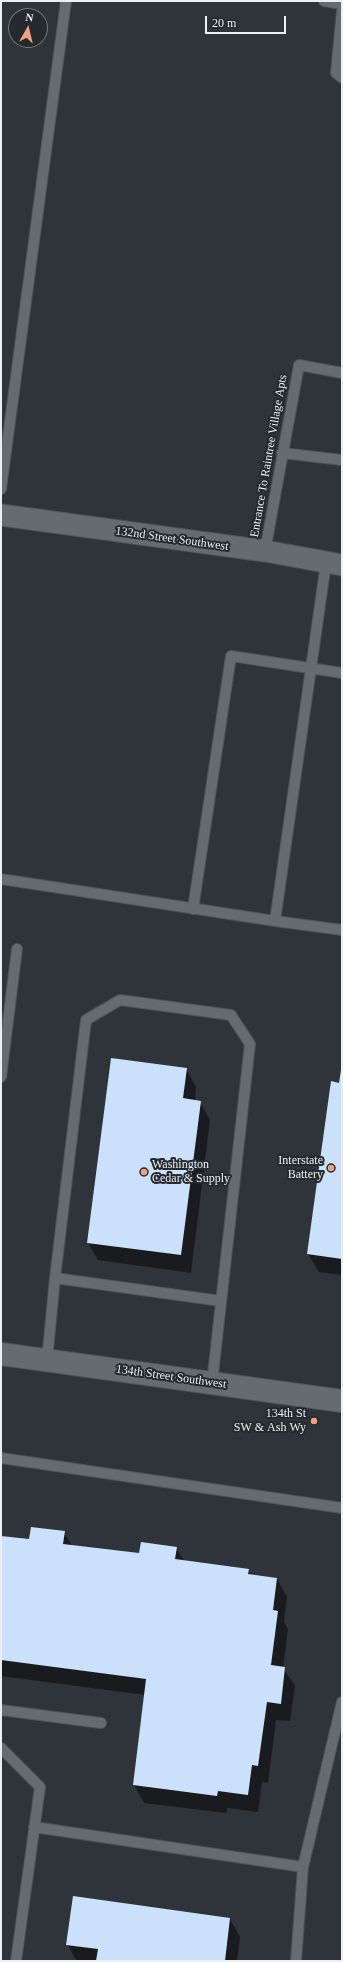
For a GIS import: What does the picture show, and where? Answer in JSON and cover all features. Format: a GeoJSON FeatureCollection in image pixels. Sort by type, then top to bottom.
{"type":"FeatureCollection","features":[{"type":"Feature","properties":{"kind":"street","name":"132nd Street Southwest"},"geometry":{"type":"LineString","coordinates":[[1,515],[265,551],[334,564]]}},
{"type":"Feature","properties":{"kind":"street","name":"134th Street Southwest"},"geometry":{"type":"LineString","coordinates":[[1,1354],[342,1401]]}},
{"type":"Feature","properties":{"kind":"lane"},"geometry":{"type":"LineString","coordinates":[[1,489],[66,1]]}},
{"type":"Feature","properties":{"kind":"lane"},"geometry":{"type":"LineString","coordinates":[[324,1],[342,4]]}},
{"type":"Feature","properties":{"kind":"lane"},"geometry":{"type":"LineString","coordinates":[[342,11],[336,73],[342,78]]}},
{"type":"Feature","properties":{"kind":"lane","name":"Entrance To Raintree Village Apts"},"geometry":{"type":"LineString","coordinates":[[265,551],[299,365],[342,373]]}},
{"type":"Feature","properties":{"kind":"lane"},"geometry":{"type":"LineString","coordinates":[[282,453],[342,460]]}},
{"type":"Feature","properties":{"kind":"lane"},"geometry":{"type":"LineString","coordinates":[[275,921],[312,668],[334,564]]}},
{"type":"Feature","properties":{"kind":"lane"},"geometry":{"type":"LineString","coordinates":[[193,909],[231,656],[342,673]]}},
{"type":"Feature","properties":{"kind":"lane"},"geometry":{"type":"LineString","coordinates":[[1,879],[193,909],[342,930]]}},
{"type":"Feature","properties":{"kind":"lane"},"geometry":{"type":"LineString","coordinates":[[1,1077],[17,949]]}},
{"type":"Feature","properties":{"kind":"lane"},"geometry":{"type":"LineString","coordinates":[[47,1360],[55,1278],[86,1020],[120,1000],[231,1015],[250,1044],[212,1383]]}},
{"type":"Feature","properties":{"kind":"lane"},"geometry":{"type":"LineString","coordinates":[[55,1278],[221,1301]]}},
{"type":"Feature","properties":{"kind":"lane"},"geometry":{"type":"LineString","coordinates":[[1,1458],[342,1508]]}},
{"type":"Feature","properties":{"kind":"lane"},"geometry":{"type":"LineString","coordinates":[[296,1961],[303,1867],[342,1702]]}},
{"type":"Feature","properties":{"kind":"lane"},"geometry":{"type":"LineString","coordinates":[[1,1710],[101,1723]]}},
{"type":"Feature","properties":{"kind":"lane"},"geometry":{"type":"LineString","coordinates":[[1,1748],[40,1787],[16,1961]]}},
{"type":"Feature","properties":{"kind":"lane"},"geometry":{"type":"LineString","coordinates":[[34,1828],[303,1867]]}},
{"type":"Feature","properties":{"kind":"building","name":"Washington Cedar & Supply"},"geometry":{"type":"Polygon","coordinates":[[[111,1058],[187,1068],[183,1098],[201,1101],[181,1255],[87,1243],[111,1058]]]}},
{"type":"Feature","properties":{"kind":"building","name":"Interstate Battery"},"geometry":{"type":"Polygon","coordinates":[[[341,1070],[342,1259],[307,1254],[331,1081],[339,1083],[341,1070]]]}},
{"type":"Feature","properties":{"kind":"building"},"geometry":{"type":"Polygon","coordinates":[[[31,1527],[65,1531],[63,1544],[139,1553],[141,1542],[177,1547],[175,1559],[249,1569],[248,1574],[277,1578],[273,1610],[278,1611],[271,1665],[285,1667],[281,1704],[267,1702],[258,1766],[252,1765],[248,1795],[218,1791],[217,1796],[133,1785],[146,1679],[1,1660],[1,1536],[29,1539],[31,1527]]]}},
{"type":"Feature","properties":{"kind":"building"},"geometry":{"type":"Polygon","coordinates":[[[73,1896],[230,1918],[225,1961],[96,1961],[98,1949],[66,1945],[73,1896]]]}},
{"type":"Feature","properties":{"kind":"place","name":"Interstate Battery"},"geometry":{"type":"Point","coordinates":[331,1168]}},
{"type":"Feature","properties":{"kind":"place","name":"Washington Cedar & Supply"},"geometry":{"type":"Point","coordinates":[144,1172]}},
{"type":"Feature","properties":{"kind":"place","name":"134th St SW & Ash Wy"},"geometry":{"type":"Point","coordinates":[314,1421]}}]}
